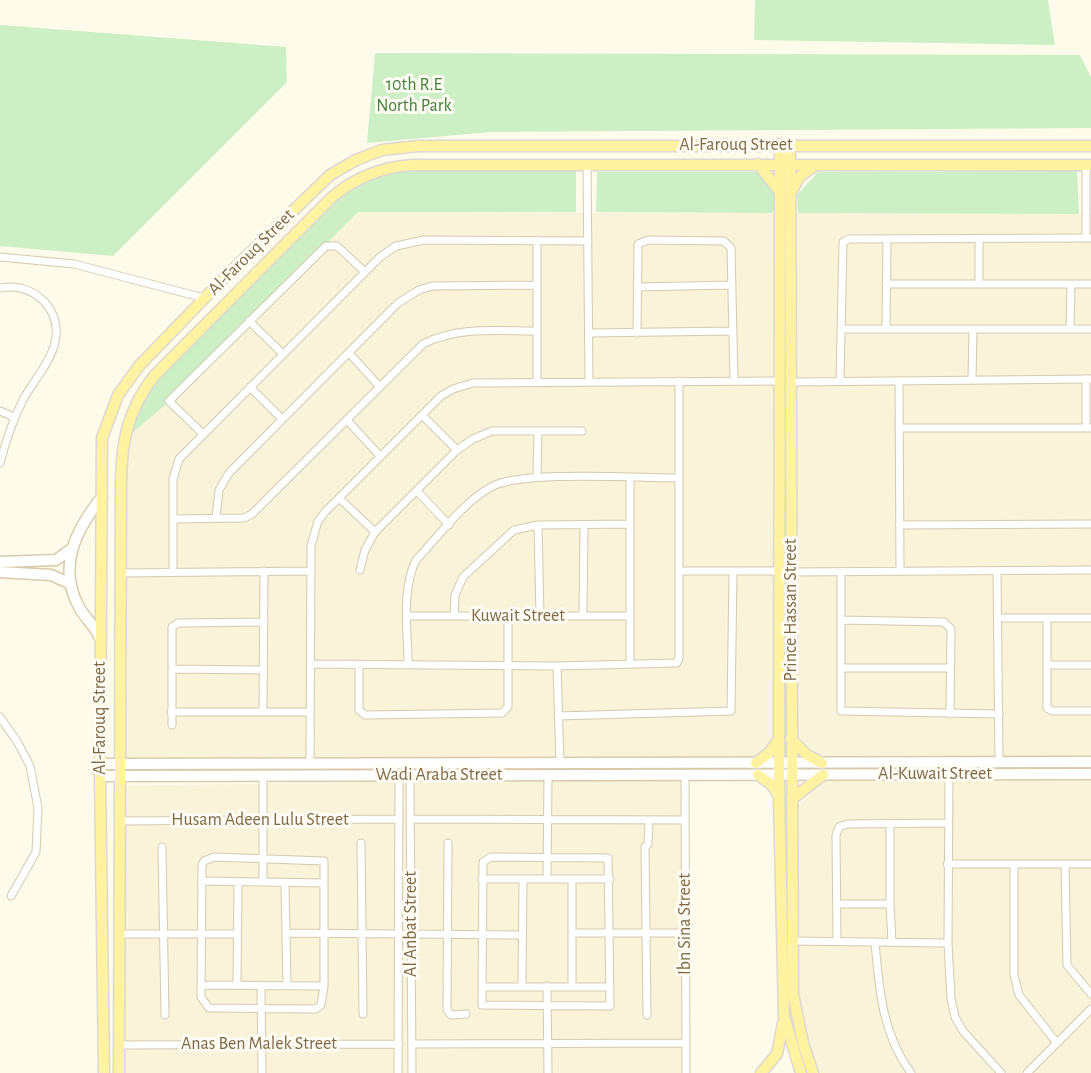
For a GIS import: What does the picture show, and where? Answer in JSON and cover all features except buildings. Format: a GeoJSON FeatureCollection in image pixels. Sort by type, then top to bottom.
{"type":"FeatureCollection","features":[{"type":"Feature","properties":{"kind":"main road","name":"Al-Farouq Street"},"geometry":{"type":"LineString","coordinates":[[104,1073],[100,776],[102,438],[118,395],[139,366],[204,298],[330,175],[356,160],[382,150],[418,146],[785,144],[1091,146]]}},
{"type":"Feature","properties":{"kind":"main road","name":"Prince Hassan Street"},"geometry":{"type":"LineString","coordinates":[[785,144],[785,381],[791,572],[793,994],[803,1043],[813,1073]]}},
{"type":"Feature","properties":{"kind":"main road"},"geometry":{"type":"LineString","coordinates":[[758,164],[785,194],[799,177],[817,165]]}},
{"type":"Feature","properties":{"kind":"main road","name":"Al-Farouq Street"},"geometry":{"type":"LineString","coordinates":[[119,1073],[121,455],[132,409],[146,387],[169,360],[332,197],[365,176],[398,166],[1088,165]]}},
{"type":"Feature","properties":{"kind":"main road","name":"Prince Hassan Street"},"geometry":{"type":"LineString","coordinates":[[785,381],[779,571],[779,799],[784,1017],[801,1073]]}},
{"type":"Feature","properties":{"kind":"main road"},"geometry":{"type":"LineString","coordinates":[[100,638],[79,608],[71,584],[70,550],[82,522],[102,497]]}},
{"type":"Feature","properties":{"kind":"main road"},"geometry":{"type":"LineString","coordinates":[[0,562],[56,560],[70,550]]}},
{"type":"Feature","properties":{"kind":"main road"},"geometry":{"type":"LineString","coordinates":[[0,572],[51,575],[71,584]]}},
{"type":"Feature","properties":{"kind":"main road"},"geometry":{"type":"LineString","coordinates":[[756,763],[774,748],[779,737]]}},
{"type":"Feature","properties":{"kind":"main road"},"geometry":{"type":"LineString","coordinates":[[791,739],[807,755],[822,763]]}},
{"type":"Feature","properties":{"kind":"main road"},"geometry":{"type":"LineString","coordinates":[[1089,762],[1090,774]]}},
{"type":"Feature","properties":{"kind":"main road","name":"Al-Kuwait Street"},"geometry":{"type":"LineString","coordinates":[[779,763],[1089,762]]}},
{"type":"Feature","properties":{"kind":"main road"},"geometry":{"type":"LineString","coordinates":[[498,763],[499,775]]}},
{"type":"Feature","properties":{"kind":"main road","name":"Wadi Araba Street"},"geometry":{"type":"LineString","coordinates":[[101,764],[779,763]]}},
{"type":"Feature","properties":{"kind":"main road","name":"Al-Kuwait Street"},"geometry":{"type":"LineString","coordinates":[[779,775],[1090,774]]}},
{"type":"Feature","properties":{"kind":"main road"},"geometry":{"type":"LineString","coordinates":[[758,775],[772,785],[779,799]]}},
{"type":"Feature","properties":{"kind":"main road","name":"Wadi Araba Street"},"geometry":{"type":"LineString","coordinates":[[100,776],[779,775]]}},
{"type":"Feature","properties":{"kind":"main road"},"geometry":{"type":"LineString","coordinates":[[792,799],[823,775]]}},
{"type":"Feature","properties":{"kind":"main road"},"geometry":{"type":"LineString","coordinates":[[102,985],[120,985]]}},
{"type":"Feature","properties":{"kind":"main road"},"geometry":{"type":"LineString","coordinates":[[761,1073],[777,1054],[784,1017]]}},
{"type":"Feature","properties":{"kind":"street"},"geometry":{"type":"LineString","coordinates":[[587,165],[590,381]]}},
{"type":"Feature","properties":{"kind":"street"},"geometry":{"type":"LineString","coordinates":[[840,381],[843,242],[849,239],[1088,238],[1088,165]]}},
{"type":"Feature","properties":{"kind":"street"},"geometry":{"type":"LineString","coordinates":[[886,329],[887,239]]}},
{"type":"Feature","properties":{"kind":"street"},"geometry":{"type":"LineString","coordinates":[[980,239],[980,284]]}},
{"type":"Feature","properties":{"kind":"street"},"geometry":{"type":"LineString","coordinates":[[537,240],[537,381]]}},
{"type":"Feature","properties":{"kind":"street"},"geometry":{"type":"LineString","coordinates":[[173,572],[175,465],[202,433],[388,251],[414,241],[588,241]]}},
{"type":"Feature","properties":{"kind":"street"},"geometry":{"type":"LineString","coordinates":[[638,333],[636,249],[642,241],[724,241],[731,248],[734,381]]}},
{"type":"Feature","properties":{"kind":"street"},"geometry":{"type":"LineString","coordinates":[[202,433],[169,400],[326,246],[337,246],[365,272]]}},
{"type":"Feature","properties":{"kind":"street"},"geometry":{"type":"LineString","coordinates":[[0,257],[74,264],[204,298]]}},
{"type":"Feature","properties":{"kind":"street"},"geometry":{"type":"LineString","coordinates":[[886,284],[1091,284]]}},
{"type":"Feature","properties":{"kind":"street"},"geometry":{"type":"LineString","coordinates":[[1070,329],[1071,284]]}},
{"type":"Feature","properties":{"kind":"street"},"geometry":{"type":"LineString","coordinates":[[216,518],[217,497],[222,482],[398,303],[420,290],[445,285],[537,285]]}},
{"type":"Feature","properties":{"kind":"street"},"geometry":{"type":"LineString","coordinates":[[637,287],[732,285]]}},
{"type":"Feature","properties":{"kind":"street"},"geometry":{"type":"LineString","coordinates":[[0,288],[20,287],[38,295],[53,313],[56,330],[54,348],[14,417],[0,463]]}},
{"type":"Feature","properties":{"kind":"street"},"geometry":{"type":"LineString","coordinates":[[249,321],[283,354]]}},
{"type":"Feature","properties":{"kind":"street"},"geometry":{"type":"LineString","coordinates":[[841,329],[1091,329]]}},
{"type":"Feature","properties":{"kind":"street"},"geometry":{"type":"LineString","coordinates":[[972,380],[973,329]]}},
{"type":"Feature","properties":{"kind":"street"},"geometry":{"type":"LineString","coordinates":[[173,519],[244,518],[252,514],[413,353],[435,338],[466,332],[537,331]]}},
{"type":"Feature","properties":{"kind":"street"},"geometry":{"type":"LineString","coordinates":[[589,333],[733,331]]}},
{"type":"Feature","properties":{"kind":"street"},"geometry":{"type":"LineString","coordinates":[[349,353],[380,387]]}},
{"type":"Feature","properties":{"kind":"street"},"geometry":{"type":"LineString","coordinates":[[310,763],[310,571],[313,534],[326,511],[441,396],[463,385],[537,381],[1089,379],[1088,428],[899,428]]}},
{"type":"Feature","properties":{"kind":"street"},"geometry":{"type":"LineString","coordinates":[[311,664],[557,666],[672,664],[680,658],[679,381]]}},
{"type":"Feature","properties":{"kind":"street"},"geometry":{"type":"LineString","coordinates":[[899,381],[900,571]]}},
{"type":"Feature","properties":{"kind":"street"},"geometry":{"type":"LineString","coordinates":[[250,387],[282,419]]}},
{"type":"Feature","properties":{"kind":"street"},"geometry":{"type":"LineString","coordinates":[[0,411],[14,417]]}},
{"type":"Feature","properties":{"kind":"street"},"geometry":{"type":"LineString","coordinates":[[422,415],[457,450]]}},
{"type":"Feature","properties":{"kind":"street"},"geometry":{"type":"LineString","coordinates":[[347,420],[380,456]]}},
{"type":"Feature","properties":{"kind":"street"},"geometry":{"type":"LineString","coordinates":[[360,570],[365,550],[375,532],[457,450],[473,439],[492,431],[582,431]]}},
{"type":"Feature","properties":{"kind":"street"},"geometry":{"type":"LineString","coordinates":[[537,477],[538,431]]}},
{"type":"Feature","properties":{"kind":"street"},"geometry":{"type":"LineString","coordinates":[[408,664],[408,583],[411,569],[416,560],[479,494],[499,482],[537,477],[679,478]]}},
{"type":"Feature","properties":{"kind":"street"},"geometry":{"type":"LineString","coordinates":[[630,478],[630,664]]}},
{"type":"Feature","properties":{"kind":"street"},"geometry":{"type":"LineString","coordinates":[[417,491],[449,525]]}},
{"type":"Feature","properties":{"kind":"street"},"geometry":{"type":"LineString","coordinates":[[339,498],[375,532]]}},
{"type":"Feature","properties":{"kind":"street"},"geometry":{"type":"LineString","coordinates":[[454,616],[455,595],[463,577],[507,535],[525,527],[538,525],[630,524]]}},
{"type":"Feature","properties":{"kind":"street"},"geometry":{"type":"LineString","coordinates":[[899,525],[1091,524]]}},
{"type":"Feature","properties":{"kind":"street"},"geometry":{"type":"LineString","coordinates":[[538,525],[540,616]]}},
{"type":"Feature","properties":{"kind":"street"},"geometry":{"type":"LineString","coordinates":[[583,615],[584,525]]}},
{"type":"Feature","properties":{"kind":"street"},"geometry":{"type":"LineString","coordinates":[[791,572],[1091,570]]}},
{"type":"Feature","properties":{"kind":"street"},"geometry":{"type":"LineString","coordinates":[[263,712],[264,571]]}},
{"type":"Feature","properties":{"kind":"street"},"geometry":{"type":"LineString","coordinates":[[122,573],[310,571]]}},
{"type":"Feature","properties":{"kind":"street"},"geometry":{"type":"LineString","coordinates":[[680,571],[779,571]]}},
{"type":"Feature","properties":{"kind":"street"},"geometry":{"type":"LineString","coordinates":[[997,571],[999,762]]}},
{"type":"Feature","properties":{"kind":"street"},"geometry":{"type":"LineString","coordinates":[[558,716],[731,711],[733,572]]}},
{"type":"Feature","properties":{"kind":"street"},"geometry":{"type":"LineString","coordinates":[[841,572],[840,708],[844,714],[999,714]]}},
{"type":"Feature","properties":{"kind":"street","name":"Kuwait Street"},"geometry":{"type":"LineString","coordinates":[[408,616],[629,616]]}},
{"type":"Feature","properties":{"kind":"street"},"geometry":{"type":"LineString","coordinates":[[359,664],[359,710],[365,715],[502,713],[508,707],[508,616]]}},
{"type":"Feature","properties":{"kind":"street"},"geometry":{"type":"LineString","coordinates":[[998,618],[1091,618]]}},
{"type":"Feature","properties":{"kind":"street"},"geometry":{"type":"LineString","coordinates":[[1047,618],[1047,708],[1052,711],[1091,711]]}},
{"type":"Feature","properties":{"kind":"street"},"geometry":{"type":"LineString","coordinates":[[841,620],[944,622],[951,629],[950,714]]}},
{"type":"Feature","properties":{"kind":"street"},"geometry":{"type":"LineString","coordinates":[[172,725],[172,627],[178,623],[264,622]]}},
{"type":"Feature","properties":{"kind":"street"},"geometry":{"type":"LineString","coordinates":[[1047,665],[1091,665]]}},
{"type":"Feature","properties":{"kind":"street"},"geometry":{"type":"LineString","coordinates":[[557,666],[560,763]]}},
{"type":"Feature","properties":{"kind":"street"},"geometry":{"type":"LineString","coordinates":[[841,668],[950,668]]}},
{"type":"Feature","properties":{"kind":"street"},"geometry":{"type":"LineString","coordinates":[[172,669],[264,670]]}},
{"type":"Feature","properties":{"kind":"street"},"geometry":{"type":"LineString","coordinates":[[171,712],[309,712]]}},
{"type":"Feature","properties":{"kind":"street"},"geometry":{"type":"LineString","coordinates":[[0,717],[30,766],[38,808],[36,852],[11,896]]}},
{"type":"Feature","properties":{"kind":"street"},"geometry":{"type":"LineString","coordinates":[[949,774],[947,864],[951,999],[956,1017],[978,1050],[1001,1073]]}},
{"type":"Feature","properties":{"kind":"street","name":"Al Anbat Street"},"geometry":{"type":"LineString","coordinates":[[398,1073],[399,819],[404,775]]}},
{"type":"Feature","properties":{"kind":"street","name":"Al Anbat Street"},"geometry":{"type":"LineString","coordinates":[[404,775],[411,819],[412,1073]]}},
{"type":"Feature","properties":{"kind":"street"},"geometry":{"type":"LineString","coordinates":[[547,879],[548,775]]}},
{"type":"Feature","properties":{"kind":"street","name":"Ibn Sina Street"},"geometry":{"type":"LineString","coordinates":[[685,775],[686,1073]]}},
{"type":"Feature","properties":{"kind":"street"},"geometry":{"type":"LineString","coordinates":[[263,776],[263,882]]}},
{"type":"Feature","properties":{"kind":"street","name":"Husam Adeen Lulu Street"},"geometry":{"type":"LineString","coordinates":[[120,821],[399,819]]}},
{"type":"Feature","properties":{"kind":"street"},"geometry":{"type":"LineString","coordinates":[[411,819],[684,820]]}},
{"type":"Feature","properties":{"kind":"street"},"geometry":{"type":"LineString","coordinates":[[647,1015],[645,847],[648,844],[649,820]]}},
{"type":"Feature","properties":{"kind":"street"},"geometry":{"type":"LineString","coordinates":[[837,941],[836,835],[839,827],[948,823]]}},
{"type":"Feature","properties":{"kind":"street"},"geometry":{"type":"LineString","coordinates":[[890,824],[892,942]]}},
{"type":"Feature","properties":{"kind":"street"},"geometry":{"type":"LineString","coordinates":[[361,843],[363,1014]]}},
{"type":"Feature","properties":{"kind":"street"},"geometry":{"type":"LineString","coordinates":[[448,843],[447,1010],[451,1015],[466,1014]]}},
{"type":"Feature","properties":{"kind":"street"},"geometry":{"type":"LineString","coordinates":[[162,847],[165,1016]]}},
{"type":"Feature","properties":{"kind":"street"},"geometry":{"type":"LineString","coordinates":[[491,857],[608,858],[610,1006],[482,1005],[482,879],[483,862],[491,857]]}},
{"type":"Feature","properties":{"kind":"street"},"geometry":{"type":"LineString","coordinates":[[208,859],[324,861],[324,986],[321,1005],[316,1009],[208,1008],[201,997],[202,881],[202,865],[208,859]]}},
{"type":"Feature","properties":{"kind":"street"},"geometry":{"type":"LineString","coordinates":[[947,864],[1091,864]]}},
{"type":"Feature","properties":{"kind":"street"},"geometry":{"type":"LineString","coordinates":[[1014,864],[1014,975],[1016,987],[1057,1043]]}},
{"type":"Feature","properties":{"kind":"street"},"geometry":{"type":"LineString","coordinates":[[1065,864],[1067,965],[1091,994]]}},
{"type":"Feature","properties":{"kind":"street"},"geometry":{"type":"LineString","coordinates":[[482,879],[610,879]]}},
{"type":"Feature","properties":{"kind":"street"},"geometry":{"type":"LineString","coordinates":[[522,986],[523,879]]}},
{"type":"Feature","properties":{"kind":"street"},"geometry":{"type":"LineString","coordinates":[[572,879],[572,986]]}},
{"type":"Feature","properties":{"kind":"street"},"geometry":{"type":"LineString","coordinates":[[202,881],[324,883]]}},
{"type":"Feature","properties":{"kind":"street"},"geometry":{"type":"LineString","coordinates":[[237,985],[238,882]]}},
{"type":"Feature","properties":{"kind":"street"},"geometry":{"type":"LineString","coordinates":[[285,884],[288,986]]}},
{"type":"Feature","properties":{"kind":"street"},"geometry":{"type":"LineString","coordinates":[[838,904],[890,904]]}},
{"type":"Feature","properties":{"kind":"street"},"geometry":{"type":"LineString","coordinates":[[287,933],[522,934]]}},
{"type":"Feature","properties":{"kind":"street"},"geometry":{"type":"LineString","coordinates":[[573,933],[685,933]]}},
{"type":"Feature","properties":{"kind":"street"},"geometry":{"type":"LineString","coordinates":[[120,934],[237,934]]}},
{"type":"Feature","properties":{"kind":"street"},"geometry":{"type":"LineString","coordinates":[[792,941],[948,943]]}},
{"type":"Feature","properties":{"kind":"street"},"geometry":{"type":"LineString","coordinates":[[874,942],[882,1010],[893,1042],[911,1073]]}},
{"type":"Feature","properties":{"kind":"street"},"geometry":{"type":"LineString","coordinates":[[201,986],[324,986]]}},
{"type":"Feature","properties":{"kind":"street"},"geometry":{"type":"LineString","coordinates":[[261,986],[262,1073]]}},
{"type":"Feature","properties":{"kind":"street"},"geometry":{"type":"LineString","coordinates":[[547,986],[548,1073]]}},
{"type":"Feature","properties":{"kind":"street"},"geometry":{"type":"LineString","coordinates":[[482,987],[610,987]]}},
{"type":"Feature","properties":{"kind":"street"},"geometry":{"type":"LineString","coordinates":[[1027,1073],[1091,1008]]}},
{"type":"Feature","properties":{"kind":"street"},"geometry":{"type":"LineString","coordinates":[[412,1044],[686,1043]]}},
{"type":"Feature","properties":{"kind":"street","name":"Anas Ben Malek Street"},"geometry":{"type":"LineString","coordinates":[[119,1045],[399,1044]]}},
{"type":"Feature","properties":{"kind":"shaded area"},"geometry":{"type":"Polygon","coordinates":[[[358,212],[1091,214],[1091,762],[122,762],[125,439],[165,405],[358,212]]]}},
{"type":"Feature","properties":{"kind":"shaded area"},"geometry":{"type":"Polygon","coordinates":[[[680,777],[686,1073],[119,1073],[121,786],[680,777]]]}},
{"type":"Feature","properties":{"kind":"shaded area"},"geometry":{"type":"Polygon","coordinates":[[[825,781],[1091,781],[1091,1073],[817,1073],[796,1001],[791,812],[825,781]]]}},
{"type":"Feature","properties":{"kind":"green space"},"geometry":{"type":"Polygon","coordinates":[[[755,0],[1048,0],[1055,45],[754,40],[755,0]]]}},
{"type":"Feature","properties":{"kind":"green space"},"geometry":{"type":"Polygon","coordinates":[[[0,25],[286,47],[287,82],[113,256],[0,246],[0,25]]]}},
{"type":"Feature","properties":{"kind":"green space","name":"10th R.E North Park"},"geometry":{"type":"Polygon","coordinates":[[[375,53],[1080,55],[1091,77],[1091,128],[490,132],[367,143],[375,53]]]}},
{"type":"Feature","properties":{"kind":"green space"},"geometry":{"type":"Polygon","coordinates":[[[400,169],[576,170],[576,212],[358,212],[165,405],[125,439],[146,387],[346,186],[400,169]]]}},
{"type":"Feature","properties":{"kind":"green space"},"geometry":{"type":"Polygon","coordinates":[[[1077,171],[1079,214],[798,213],[797,195],[818,172],[1077,171]]]}},
{"type":"Feature","properties":{"kind":"green space"},"geometry":{"type":"Polygon","coordinates":[[[597,172],[757,172],[780,193],[772,213],[596,212],[597,172]]]}}]}
